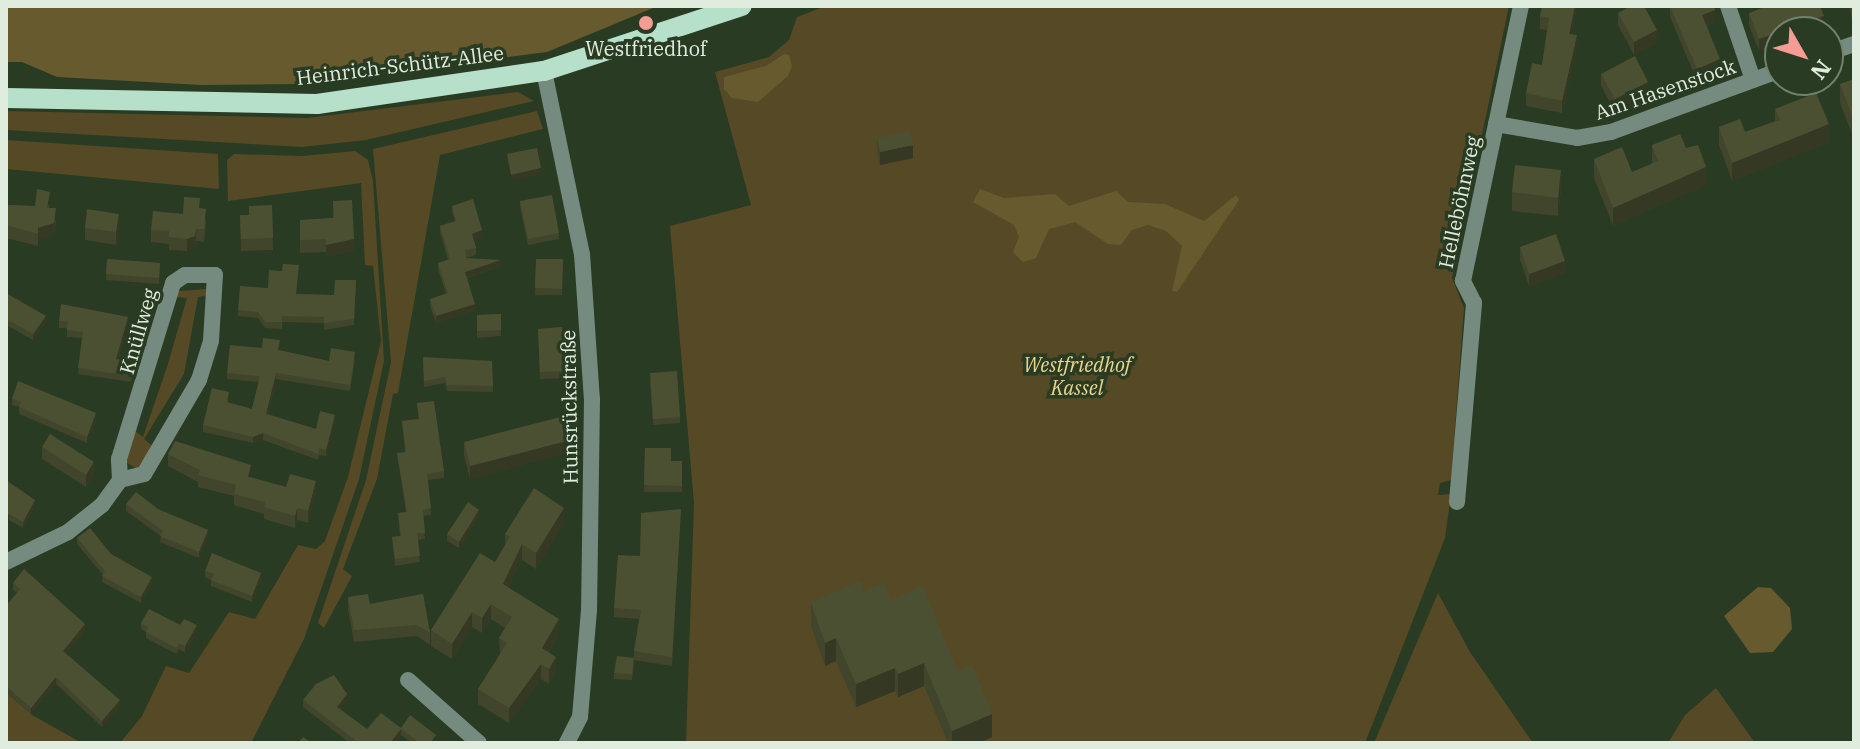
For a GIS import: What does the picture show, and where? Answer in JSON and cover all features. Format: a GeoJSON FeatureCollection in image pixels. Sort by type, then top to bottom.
{"type":"FeatureCollection","features":[{"type":"Feature","properties":{"kind":"main road","name":"Heinrich-Schütz-Allee"},"geometry":{"type":"LineString","coordinates":[[6,98],[317,104],[544,71],[742,6]]}},
{"type":"Feature","properties":{"kind":"street","name":"Helleböhnweg"},"geometry":{"type":"LineString","coordinates":[[1457,502],[1474,303],[1463,281],[1521,6]]}},
{"type":"Feature","properties":{"kind":"street","name":"Am Hasenstock"},"geometry":{"type":"LineString","coordinates":[[1728,6],[1753,80]]}},
{"type":"Feature","properties":{"kind":"street","name":"Hunsrückstraße"},"geometry":{"type":"LineString","coordinates":[[544,71],[582,254],[592,399],[589,610],[580,717],[567,743]]}},
{"type":"Feature","properties":{"kind":"street","name":"Am Hasenstock"},"geometry":{"type":"LineString","coordinates":[[1496,124],[1577,138],[1611,132],[1764,76]]}},
{"type":"Feature","properties":{"kind":"street","name":"Knüllweg"},"geometry":{"type":"LineString","coordinates":[[6,562],[68,532],[102,505],[120,480],[119,459],[173,283],[185,275],[215,275],[211,341],[199,380],[144,474],[120,480]]}},
{"type":"Feature","properties":{"kind":"street"},"geometry":{"type":"LineString","coordinates":[[408,680],[479,743]]}},
{"type":"Feature","properties":{"kind":"green space","name":"Westfriedhof Kassel"},"geometry":{"type":"Polygon","coordinates":[[[826,6],[1509,6],[1452,278],[1464,308],[1451,480],[1440,483],[1438,495],[1451,494],[1445,538],[1365,743],[686,743],[694,503],[670,226],[751,205],[715,72],[769,57],[789,40],[797,17],[826,6]]]}},
{"type":"Feature","properties":{"kind":"green space"},"geometry":{"type":"Polygon","coordinates":[[[518,92],[534,101],[366,140],[302,147],[6,130],[6,111],[307,118],[518,92]]]}},
{"type":"Feature","properties":{"kind":"green space"},"geometry":{"type":"Polygon","coordinates":[[[537,111],[543,129],[440,155],[398,393],[393,394],[377,479],[343,569],[352,576],[324,628],[318,623],[366,480],[391,362],[373,149],[537,111]]]}},
{"type":"Feature","properties":{"kind":"green space"},"geometry":{"type":"Polygon","coordinates":[[[6,140],[218,154],[219,189],[6,169],[6,140]]]}},
{"type":"Feature","properties":{"kind":"green space"},"geometry":{"type":"Polygon","coordinates":[[[355,151],[368,160],[373,181],[384,361],[359,479],[304,639],[251,743],[120,743],[142,716],[166,666],[189,673],[229,612],[255,619],[298,545],[316,549],[325,541],[348,477],[381,341],[373,266],[365,265],[361,183],[228,201],[227,160],[234,154],[302,156],[355,151]]]}},
{"type":"Feature","properties":{"kind":"green space"},"geometry":{"type":"Polygon","coordinates":[[[208,289],[209,295],[198,297],[184,374],[144,439],[155,448],[137,469],[124,461],[135,431],[143,437],[167,367],[187,298],[175,297],[179,291],[208,289]]]}},
{"type":"Feature","properties":{"kind":"green space"},"geometry":{"type":"Polygon","coordinates":[[[1438,593],[1470,652],[1533,743],[1374,743],[1438,593]]]}},
{"type":"Feature","properties":{"kind":"green space"},"geometry":{"type":"Polygon","coordinates":[[[1716,688],[1755,743],[1668,743],[1685,715],[1716,688]]]}},
{"type":"Feature","properties":{"kind":"green space"},"geometry":{"type":"Polygon","coordinates":[[[6,692],[32,715],[82,743],[6,743],[6,692]]]}},
{"type":"Feature","properties":{"kind":"shaded area"},"geometry":{"type":"Polygon","coordinates":[[[6,6],[658,6],[547,52],[296,84],[201,85],[57,77],[22,62],[6,62],[6,6]]]}},
{"type":"Feature","properties":{"kind":"shaded area"},"geometry":{"type":"Polygon","coordinates":[[[784,54],[789,55],[792,66],[788,76],[758,102],[732,98],[724,89],[724,77],[766,66],[784,54]]]}},
{"type":"Feature","properties":{"kind":"shaded area"},"geometry":{"type":"Polygon","coordinates":[[[980,189],[1004,198],[1055,194],[1069,206],[1116,191],[1128,202],[1165,204],[1204,221],[1236,195],[1239,200],[1177,292],[1172,291],[1182,246],[1166,231],[1148,225],[1132,230],[1121,245],[1108,244],[1075,222],[1049,229],[1036,258],[1023,262],[1013,252],[1019,237],[1014,225],[973,202],[980,189]]]}},
{"type":"Feature","properties":{"kind":"shaded area"},"geometry":{"type":"Polygon","coordinates":[[[1758,587],[1771,588],[1790,608],[1792,629],[1773,652],[1750,653],[1724,616],[1758,587]]]}},
{"type":"Feature","properties":{"kind":"building"},"geometry":{"type":"Polygon","coordinates":[[[1542,6],[1575,6],[1569,34],[1577,35],[1562,101],[1526,93],[1532,63],[1542,65],[1549,18],[1540,16],[1542,6]]]}},
{"type":"Feature","properties":{"kind":"building"},"geometry":{"type":"Polygon","coordinates":[[[1631,6],[1644,6],[1657,30],[1634,42],[1618,13],[1631,6]]]}},
{"type":"Feature","properties":{"kind":"building"},"geometry":{"type":"Polygon","coordinates":[[[1670,6],[1714,6],[1715,10],[1702,15],[1720,59],[1697,69],[1670,6]]]}},
{"type":"Feature","properties":{"kind":"building"},"geometry":{"type":"Polygon","coordinates":[[[1767,6],[1820,6],[1824,16],[1764,16],[1764,37],[1759,39],[1749,13],[1767,6]]]}},
{"type":"Feature","properties":{"kind":"building"},"geometry":{"type":"Polygon","coordinates":[[[1635,56],[1648,82],[1615,99],[1601,74],[1635,56]]]}},
{"type":"Feature","properties":{"kind":"building"},"geometry":{"type":"Polygon","coordinates":[[[1854,79],[1854,115],[1844,94],[1844,83],[1854,79]]]}},
{"type":"Feature","properties":{"kind":"building"},"geometry":{"type":"Polygon","coordinates":[[[1808,96],[1817,96],[1829,124],[1732,163],[1719,127],[1740,119],[1745,132],[1780,120],[1775,109],[1808,96]]]}},
{"type":"Feature","properties":{"kind":"building"},"geometry":{"type":"Polygon","coordinates":[[[910,131],[913,145],[880,152],[877,138],[910,131]]]}},
{"type":"Feature","properties":{"kind":"building"},"geometry":{"type":"Polygon","coordinates":[[[1680,134],[1686,148],[1698,145],[1706,167],[1613,208],[1594,159],[1622,147],[1632,172],[1658,161],[1652,145],[1680,134]]]}},
{"type":"Feature","properties":{"kind":"building"},"geometry":{"type":"Polygon","coordinates":[[[537,148],[541,168],[511,175],[507,154],[537,148]]]}},
{"type":"Feature","properties":{"kind":"building"},"geometry":{"type":"Polygon","coordinates":[[[1515,165],[1561,170],[1558,198],[1512,192],[1515,165]]]}},
{"type":"Feature","properties":{"kind":"building"},"geometry":{"type":"Polygon","coordinates":[[[37,189],[50,192],[47,208],[56,208],[54,223],[38,228],[38,234],[6,225],[6,205],[35,206],[37,189]]]}},
{"type":"Feature","properties":{"kind":"building"},"geometry":{"type":"Polygon","coordinates":[[[552,195],[559,233],[528,239],[520,201],[552,195]]]}},
{"type":"Feature","properties":{"kind":"building"},"geometry":{"type":"Polygon","coordinates":[[[184,197],[200,198],[199,208],[206,209],[204,229],[196,229],[195,236],[187,239],[169,237],[169,231],[151,230],[153,211],[183,214],[184,197]]]}},
{"type":"Feature","properties":{"kind":"building"},"geometry":{"type":"Polygon","coordinates":[[[473,199],[482,230],[472,234],[476,248],[465,250],[466,258],[501,260],[465,272],[475,304],[436,316],[430,299],[448,293],[438,263],[450,259],[440,226],[456,221],[452,206],[473,199]]]}},
{"type":"Feature","properties":{"kind":"building"},"geometry":{"type":"Polygon","coordinates":[[[352,200],[354,239],[326,245],[326,239],[300,240],[300,220],[334,218],[333,201],[352,200]]]}},
{"type":"Feature","properties":{"kind":"building"},"geometry":{"type":"Polygon","coordinates":[[[272,205],[273,238],[241,239],[240,215],[249,215],[249,206],[272,205]]]}},
{"type":"Feature","properties":{"kind":"building"},"geometry":{"type":"Polygon","coordinates":[[[87,209],[119,214],[116,232],[85,228],[87,209]]]}},
{"type":"Feature","properties":{"kind":"building"},"geometry":{"type":"Polygon","coordinates":[[[1556,234],[1565,261],[1529,274],[1520,247],[1556,234]]]}},
{"type":"Feature","properties":{"kind":"building"},"geometry":{"type":"Polygon","coordinates":[[[107,259],[160,263],[159,278],[106,274],[107,259]]]}},
{"type":"Feature","properties":{"kind":"building"},"geometry":{"type":"Polygon","coordinates":[[[536,259],[563,259],[562,289],[535,288],[536,259]]]}},
{"type":"Feature","properties":{"kind":"building"},"geometry":{"type":"Polygon","coordinates":[[[283,264],[299,265],[296,294],[334,295],[335,280],[356,280],[354,319],[324,323],[324,317],[282,316],[282,322],[265,322],[258,312],[238,310],[240,286],[268,288],[269,270],[282,271],[283,264]]]}},
{"type":"Feature","properties":{"kind":"building"},"geometry":{"type":"Polygon","coordinates":[[[6,293],[46,316],[33,334],[6,319],[6,293]]]}},
{"type":"Feature","properties":{"kind":"building"},"geometry":{"type":"Polygon","coordinates":[[[61,304],[128,317],[116,359],[133,362],[131,376],[78,368],[83,332],[67,330],[68,322],[59,321],[61,304]]]}},
{"type":"Feature","properties":{"kind":"building"},"geometry":{"type":"Polygon","coordinates":[[[501,314],[501,330],[477,331],[477,315],[501,314]]]}},
{"type":"Feature","properties":{"kind":"building"},"geometry":{"type":"Polygon","coordinates":[[[562,327],[565,371],[540,372],[538,329],[562,327]]]}},
{"type":"Feature","properties":{"kind":"building"},"geometry":{"type":"Polygon","coordinates":[[[263,338],[280,340],[278,350],[329,361],[331,348],[355,352],[350,385],[276,373],[266,414],[316,429],[320,411],[335,415],[326,450],[319,448],[318,454],[263,433],[253,437],[203,425],[212,388],[229,392],[227,402],[252,409],[260,376],[227,373],[230,345],[262,348],[263,338]]]}},
{"type":"Feature","properties":{"kind":"building"},"geometry":{"type":"Polygon","coordinates":[[[423,357],[492,361],[493,386],[447,385],[445,377],[424,381],[423,357]]]}},
{"type":"Feature","properties":{"kind":"building"},"geometry":{"type":"Polygon","coordinates":[[[677,371],[680,417],[653,419],[650,373],[677,371]]]}},
{"type":"Feature","properties":{"kind":"building"},"geometry":{"type":"Polygon","coordinates":[[[18,381],[96,413],[87,437],[19,407],[21,402],[12,399],[18,381]]]}},
{"type":"Feature","properties":{"kind":"building"},"geometry":{"type":"Polygon","coordinates":[[[434,401],[444,471],[427,474],[431,508],[423,510],[425,533],[417,533],[420,556],[395,559],[392,537],[401,536],[398,513],[407,512],[397,453],[406,452],[402,421],[419,419],[417,403],[434,401]]]}},
{"type":"Feature","properties":{"kind":"building"},"geometry":{"type":"Polygon","coordinates":[[[560,417],[567,441],[470,466],[464,442],[560,417]]]}},
{"type":"Feature","properties":{"kind":"building"},"geometry":{"type":"Polygon","coordinates":[[[50,434],[94,462],[86,475],[42,447],[50,434]]]}},
{"type":"Feature","properties":{"kind":"building"},"geometry":{"type":"Polygon","coordinates":[[[175,441],[251,465],[248,477],[286,487],[290,474],[316,481],[308,511],[297,508],[295,516],[264,507],[265,502],[234,494],[236,485],[198,475],[200,470],[168,454],[175,441]]]}},
{"type":"Feature","properties":{"kind":"building"},"geometry":{"type":"Polygon","coordinates":[[[645,448],[671,448],[671,461],[682,461],[682,486],[644,485],[645,448]]]}},
{"type":"Feature","properties":{"kind":"building"},"geometry":{"type":"Polygon","coordinates":[[[6,480],[35,500],[23,522],[9,514],[6,517],[6,480]]]}},
{"type":"Feature","properties":{"kind":"building"},"geometry":{"type":"Polygon","coordinates":[[[534,488],[564,508],[536,553],[522,544],[503,584],[559,619],[542,648],[556,657],[549,669],[541,664],[509,708],[478,689],[507,643],[499,638],[512,617],[491,604],[482,618],[472,612],[452,644],[431,630],[480,553],[495,562],[510,537],[505,534],[534,488]]]}},
{"type":"Feature","properties":{"kind":"building"},"geometry":{"type":"Polygon","coordinates":[[[136,492],[158,509],[208,530],[199,552],[160,536],[163,531],[126,504],[136,492]]]}},
{"type":"Feature","properties":{"kind":"building"},"geometry":{"type":"Polygon","coordinates":[[[468,502],[479,510],[459,542],[447,534],[468,502]]]}},
{"type":"Feature","properties":{"kind":"building"},"geometry":{"type":"Polygon","coordinates":[[[681,509],[672,657],[634,651],[641,610],[614,608],[618,555],[640,556],[641,513],[681,509]]]}},
{"type":"Feature","properties":{"kind":"building"},"geometry":{"type":"Polygon","coordinates":[[[90,528],[111,554],[152,577],[141,597],[102,576],[105,571],[77,538],[90,528]]]}},
{"type":"Feature","properties":{"kind":"building"},"geometry":{"type":"Polygon","coordinates":[[[212,553],[261,573],[252,596],[211,580],[214,574],[205,571],[212,553]]]}},
{"type":"Feature","properties":{"kind":"building"},"geometry":{"type":"Polygon","coordinates":[[[24,569],[85,624],[63,651],[120,700],[102,721],[56,677],[31,708],[6,686],[6,606],[20,589],[13,583],[24,569]]]}},
{"type":"Feature","properties":{"kind":"building"},"geometry":{"type":"Polygon","coordinates":[[[860,581],[864,592],[884,583],[891,600],[922,586],[958,671],[972,665],[992,714],[952,731],[924,663],[898,674],[895,668],[856,684],[836,638],[825,643],[811,603],[860,581]]]}},
{"type":"Feature","properties":{"kind":"building"},"geometry":{"type":"Polygon","coordinates":[[[368,594],[370,604],[423,594],[430,633],[417,625],[354,630],[348,597],[368,594]]]}},
{"type":"Feature","properties":{"kind":"building"},"geometry":{"type":"Polygon","coordinates":[[[149,609],[180,625],[184,619],[197,625],[185,646],[179,643],[176,648],[146,632],[148,627],[141,623],[149,609]]]}},
{"type":"Feature","properties":{"kind":"building"},"geometry":{"type":"Polygon","coordinates":[[[617,656],[634,658],[632,674],[614,673],[617,656]]]}},
{"type":"Feature","properties":{"kind":"building"},"geometry":{"type":"Polygon","coordinates":[[[334,675],[347,694],[337,707],[367,729],[381,713],[401,728],[410,715],[436,735],[430,743],[420,743],[401,729],[390,743],[359,743],[303,700],[316,684],[334,675]]]}},
{"type":"Feature","properties":{"kind":"place","name":"Westfriedhof"},"geometry":{"type":"Point","coordinates":[646,23]}}]}
